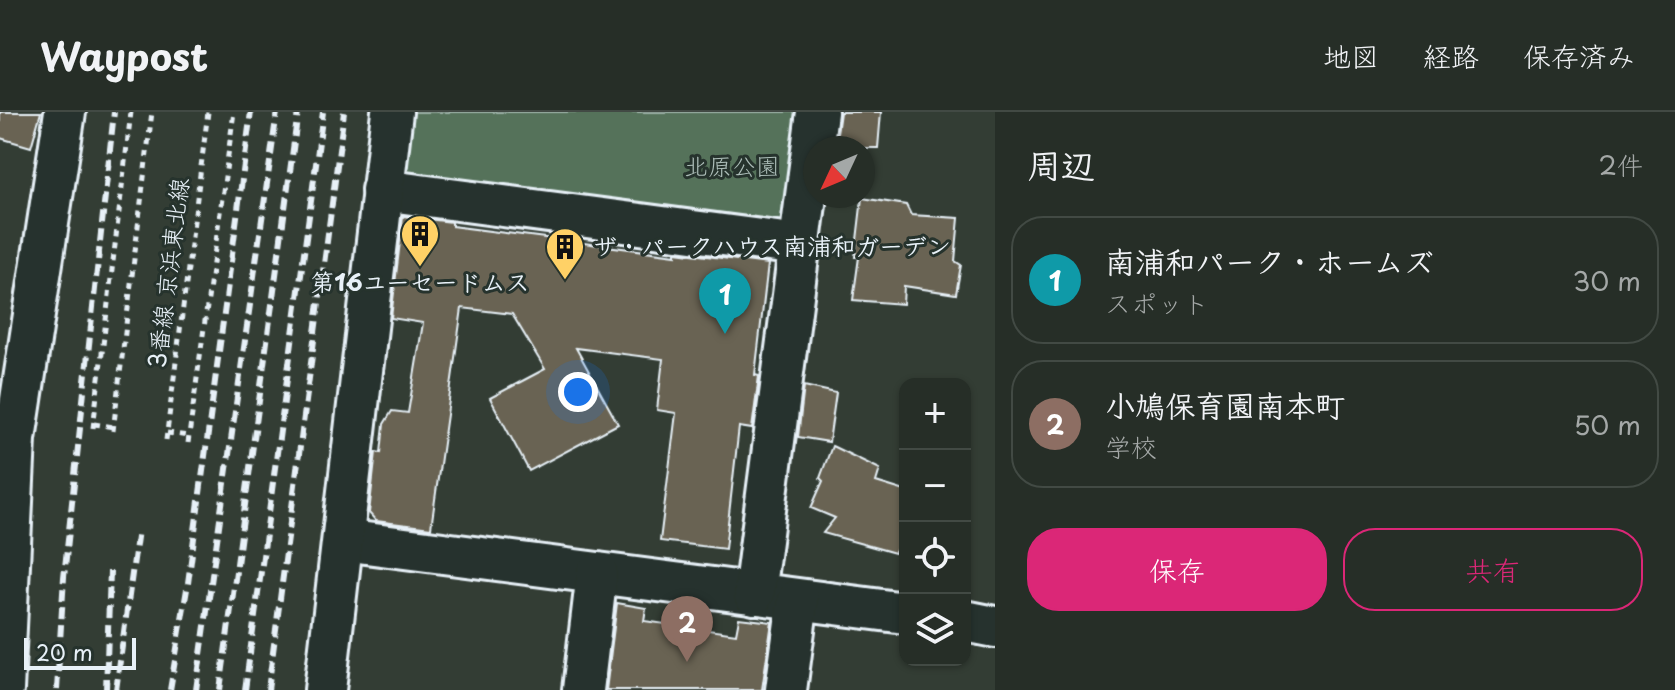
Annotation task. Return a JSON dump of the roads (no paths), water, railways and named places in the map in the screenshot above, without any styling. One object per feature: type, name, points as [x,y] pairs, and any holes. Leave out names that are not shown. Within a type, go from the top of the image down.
[{"type":"street","points":[[3,690],[7,437],[65,112]]},
{"type":"street","points":[[325,690],[392,112]]},
{"type":"street","points":[[754,594],[817,112]]},
{"type":"street","points":[[382,190],[799,245]]},
{"type":"street","points":[[343,540],[899,612]]},
{"type":"street","points":[[583,690],[597,573]]},
{"type":"street","points":[[786,690],[798,600]]},
{"type":"street","points":[[971,622],[995,627]]},
{"type":"railway","points":[[57,690],[64,577],[114,112]]},
{"type":"railway","points":[[170,690],[188,583],[251,112]]},
{"type":"railway","points":[[196,690],[277,112]]},
{"type":"railway","points":[[220,690],[298,112]]},
{"type":"railway","points":[[245,690],[323,112]]},
{"type":"railway","points":[[268,690],[344,112]]},
{"type":"railway","points":[[116,690],[138,530]]},
{"type":"railway","points":[[106,690],[110,571]]},
{"type":"place","name":"第16ユーセードムス","points":[[420,268]]},
{"type":"place","name":"ザ・パークハウス南浦和ガーデン","points":[[565,281]]},
{"type":"place","name":"南浦和パーク・ホームズ","points":[[725,334]]},
{"type":"place","name":"小鳩保育園南本町","points":[[687,662]]},
{"type":"park label","name":"北原公園","points":[[732,167]]}]
